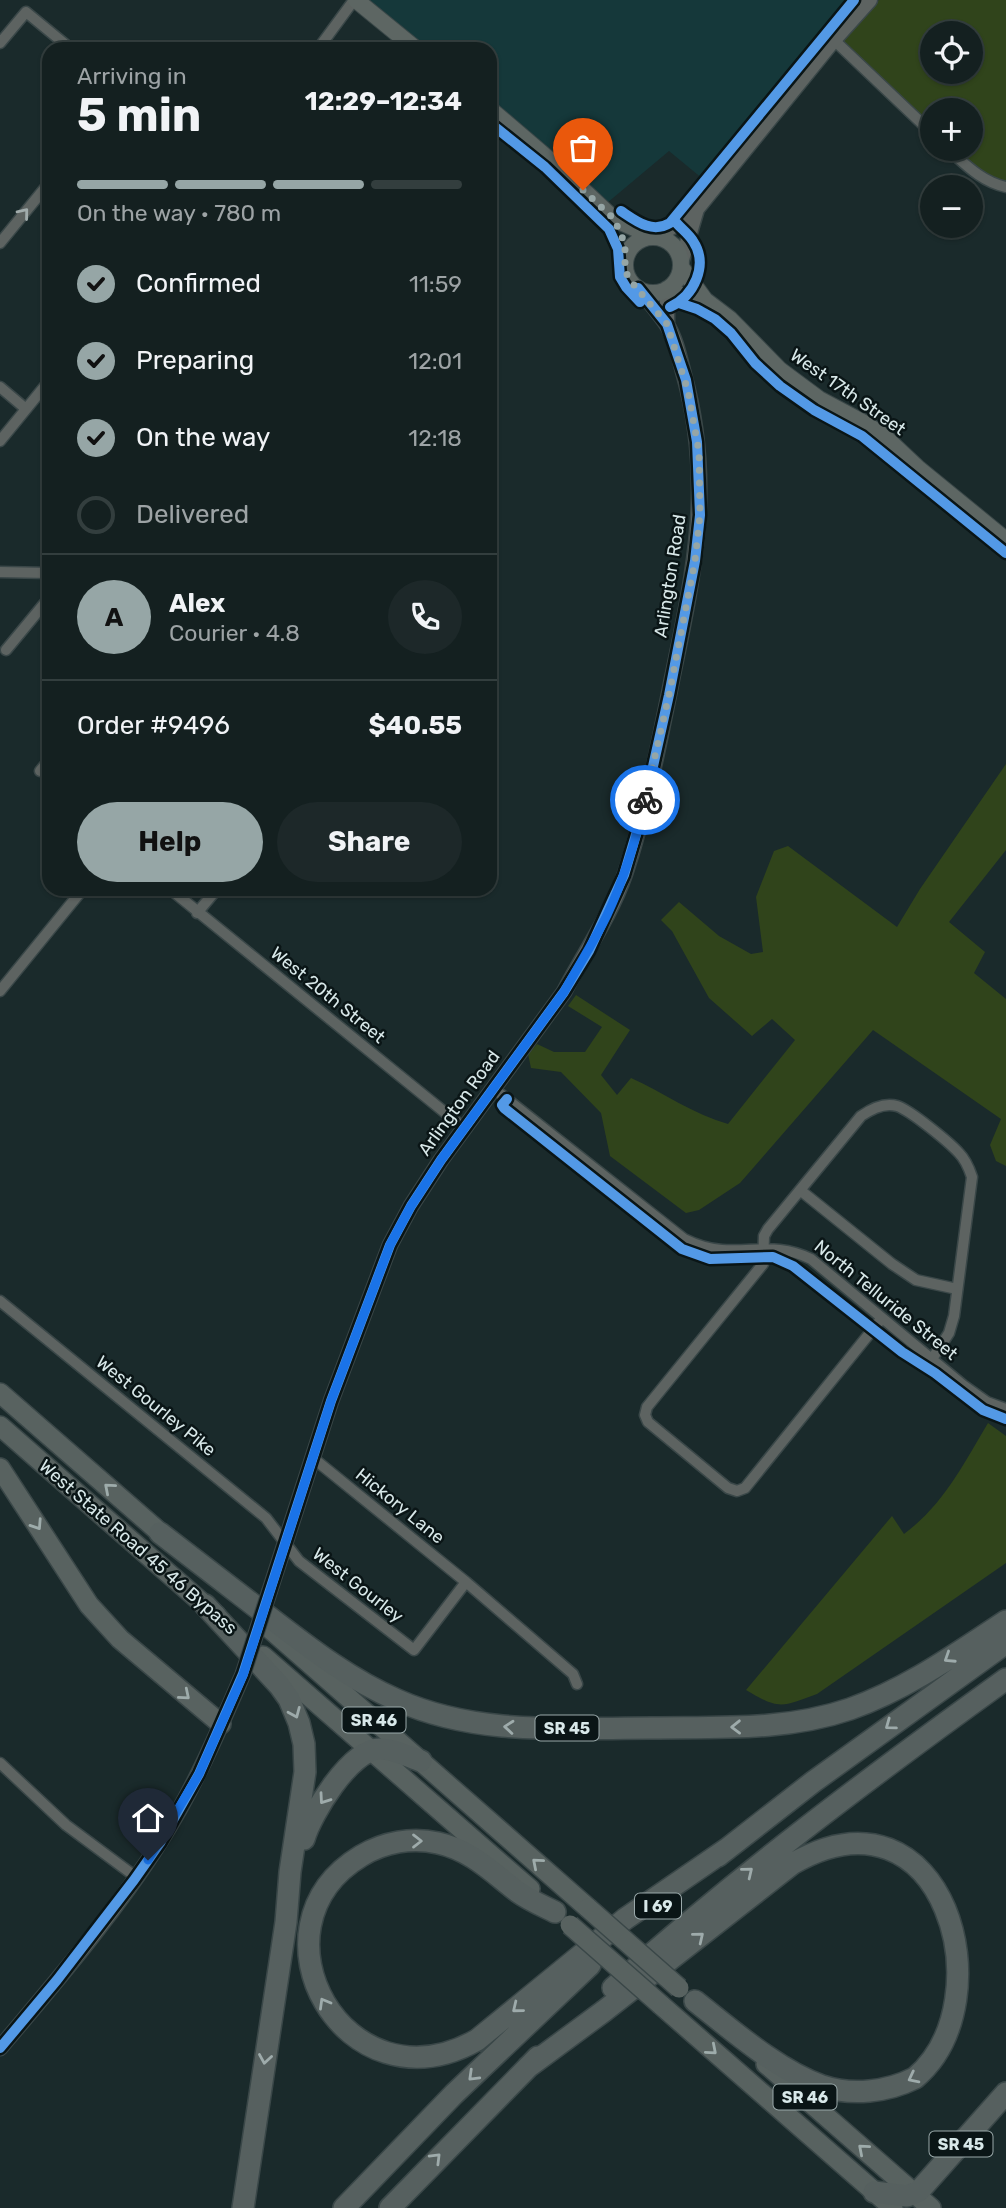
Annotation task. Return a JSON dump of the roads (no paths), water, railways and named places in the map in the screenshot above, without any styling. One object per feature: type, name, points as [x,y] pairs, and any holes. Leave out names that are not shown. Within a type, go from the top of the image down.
[{"type":"highway","name":"West State Road 45 46 Bypass","points":[[0,1393],[160,1533]]},
{"type":"highway","name":"West State Road 45 46 Bypass","points":[[0,1426],[893,2208]]},
{"type":"highway","points":[[0,1468],[97,1614],[120,1639],[221,1724]]},
{"type":"highway","name":"SR 45","points":[[160,1533],[315,1652],[356,1680],[398,1701],[445,1717],[512,1728],[735,1727],[797,1722],[847,1710],[912,1682],[1006,1621]]},
{"type":"highway","name":"SR 46","points":[[160,1533],[931,2208]]},
{"type":"highway","points":[[205,1605],[289,1699],[302,1733],[305,1772],[290,1872],[286,1922],[243,2208]]},
{"type":"highway","name":"I 69","points":[[344,2208],[428,2120],[597,1959],[727,1849],[824,1774],[1006,1643]]},
{"type":"highway","name":"I 69","points":[[390,2208],[528,2067],[662,1944],[847,1794],[1006,1679]]},
{"type":"highway","points":[[286,1922],[305,1837],[312,1818],[351,1766],[371,1751],[382,1748],[421,1761]]},
{"type":"highway","points":[[562,1919],[520,1893],[463,1850],[422,1841],[392,1843],[354,1860],[325,1891],[315,1910],[310,1933],[313,1977],[321,2000],[329,2011],[349,2034],[363,2043],[377,2050],[406,2057],[437,2056],[454,2051],[477,2040],[625,1919],[727,1849]]},
{"type":"highway","points":[[528,2067],[604,2011],[776,1875],[818,1851],[862,1844],[898,1849],[943,1875],[966,1907]]},
{"type":"highway","points":[[687,1995],[746,2041],[803,2078],[825,2087],[846,2091],[892,2087],[919,2076],[950,2052],[971,2021]]},
{"type":"highway","name":"SR 45","points":[[915,2194],[1006,2093]]},
{"type":"highway","points":[[874,2192],[907,2196],[915,2194]]},
{"type":"main road","points":[[355,0],[407,42]]},
{"type":"main road","points":[[497,115],[614,219],[674,246],[681,265],[677,280],[667,289],[652,293],[638,288],[626,274],[624,242],[614,219]]},
{"type":"main road","points":[[626,256],[637,242],[656,237]]},
{"type":"main road","name":"West 17th Street","points":[[681,265],[705,300],[730,319],[788,376],[819,399],[866,424],[885,438],[1006,540]]},
{"type":"main road","name":"West 17th Street","points":[[667,289],[692,300],[705,300]]},
{"type":"street","points":[[323,42],[355,0]]},
{"type":"street","points":[[656,237],[697,209],[834,40],[870,0]]},
{"type":"street","points":[[0,43],[26,12],[62,42]]},
{"type":"street","points":[[834,40],[920,122]]},
{"type":"street","points":[[961,161],[989,182],[1006,187]]},
{"type":"street","points":[[0,243],[42,192]]},
{"type":"street","points":[[681,265],[697,209]]},
{"type":"street","name":"Arlington Road","points":[[0,2048],[57,1980],[136,1877],[199,1774],[243,1675],[352,1340],[390,1245],[423,1187],[564,992],[608,914],[624,875],[638,829],[667,705],[696,553],[701,487],[698,442],[691,401],[667,324],[638,288]]},
{"type":"street","name":"Arlington Road","points":[[667,289],[667,324]]},
{"type":"street","points":[[0,387],[26,410]]},
{"type":"street","points":[[0,441],[42,390]]},
{"type":"street","points":[[0,572],[42,573]]},
{"type":"street","points":[[6,650],[42,606]]},
{"type":"street","points":[[0,991],[77,896]]},
{"type":"street","name":"West 20th Street","points":[[178,896],[464,1128]]},
{"type":"street","points":[[197,913],[211,896]]},
{"type":"street","name":"North Telluride Street","points":[[494,1089],[684,1239],[702,1247],[722,1250],[764,1248],[795,1251],[811,1259],[987,1402],[1006,1409]]},
{"type":"street","points":[[882,1318],[744,1488],[737,1491],[728,1488],[648,1422],[645,1415],[647,1407],[763,1264],[768,1229],[861,1116],[882,1106],[895,1105],[909,1112],[959,1153],[968,1164],[972,1177],[949,1333],[932,1359]]},
{"type":"street","points":[[800,1190],[916,1280],[957,1289]]},
{"type":"street","name":"West Gourley Pike","points":[[0,1301],[266,1518],[285,1543]]},
{"type":"street","name":"Hickory Lane","points":[[313,1458],[466,1582],[573,1674],[577,1684]]},
{"type":"street","name":"West Gourley","points":[[285,1543],[299,1561],[414,1650],[466,1582]]},
{"type":"street","points":[[0,1763],[66,1825],[136,1877]]}]
